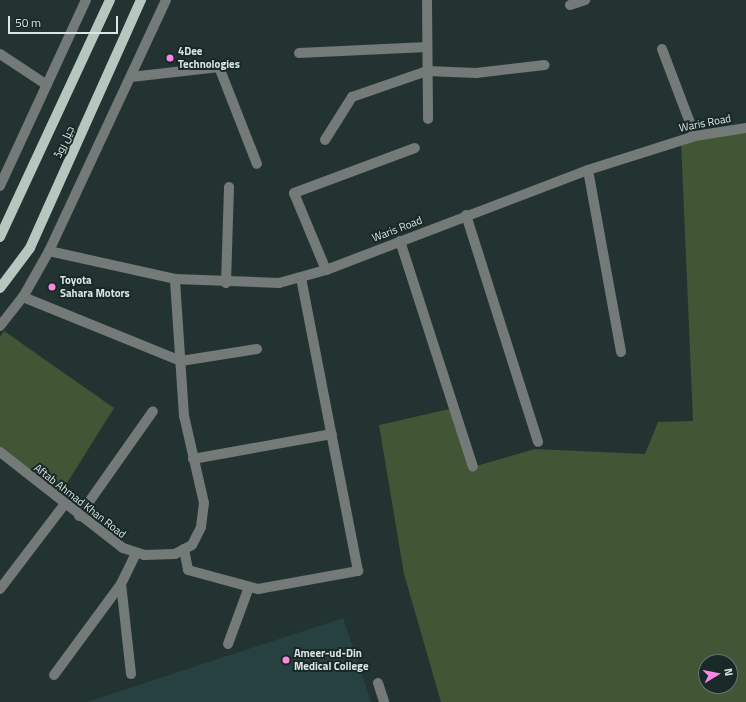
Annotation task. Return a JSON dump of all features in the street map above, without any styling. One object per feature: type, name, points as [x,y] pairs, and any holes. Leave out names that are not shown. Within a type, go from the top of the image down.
[{"type":"main road","name":"جیل روڈ","points":[[0,237],[110,0]]},
{"type":"main road","name":"جیل روڈ","points":[[0,288],[30,248],[141,0]]},
{"type":"street","points":[[0,186],[86,0]]},
{"type":"street","points":[[0,326],[23,297],[49,251],[166,0]]},
{"type":"street","points":[[427,0],[428,119]]},
{"type":"street","points":[[570,5],[585,0]]},
{"type":"street","points":[[299,53],[427,47]]},
{"type":"street","points":[[662,49],[695,136]]},
{"type":"street","points":[[0,54],[47,85]]},
{"type":"street","points":[[325,140],[352,97],[427,71],[476,73],[545,65]]},
{"type":"street","points":[[131,77],[219,67],[257,164]]},
{"type":"street","name":"Waris Road","points":[[49,251],[175,280],[226,283],[279,283],[326,270],[466,215],[588,170],[695,136],[746,128]]},
{"type":"street","points":[[326,270],[294,193],[415,148]]},
{"type":"street","points":[[588,170],[621,352]]},
{"type":"street","points":[[226,283],[228,187]]},
{"type":"street","points":[[466,215],[538,442]]},
{"type":"street","points":[[400,241],[473,467]]},
{"type":"street","points":[[175,280],[184,416],[204,503],[201,527],[192,545],[184,549],[188,570],[258,589],[358,571],[301,278]]},
{"type":"street","points":[[23,297],[181,361],[257,349]]},
{"type":"street","points":[[79,516],[153,411]]},
{"type":"street","points":[[193,458],[332,434]]},
{"type":"street","name":"Aftab Ahmad Khan Road","points":[[0,452],[64,505],[123,548],[136,552],[175,554],[184,549]]},
{"type":"street","points":[[0,590],[64,505]]},
{"type":"street","points":[[54,675],[121,584],[136,552]]},
{"type":"street","points":[[121,584],[131,674]]},
{"type":"street","points":[[228,644],[249,587]]},
{"type":"street","points":[[378,683],[384,702]]},
{"type":"shaded area","name":"Ameer-ud-Din Medical College","points":[[343,618],[371,702],[87,702]]},
{"type":"green space","points":[[746,126],[746,702],[441,702],[404,574],[379,425],[454,408],[473,467],[535,449],[645,454],[658,422],[693,421],[681,141]]},
{"type":"green space","points":[[4,331],[114,408],[57,499],[0,451],[0,337]]},
{"type":"place","name":"4Dee Technologies","points":[[170,58]]},
{"type":"place","name":"Toyota Sahara Motors","points":[[52,287]]},
{"type":"place","name":"Ameer-ud-Din Medical College","points":[[286,660]]}]
